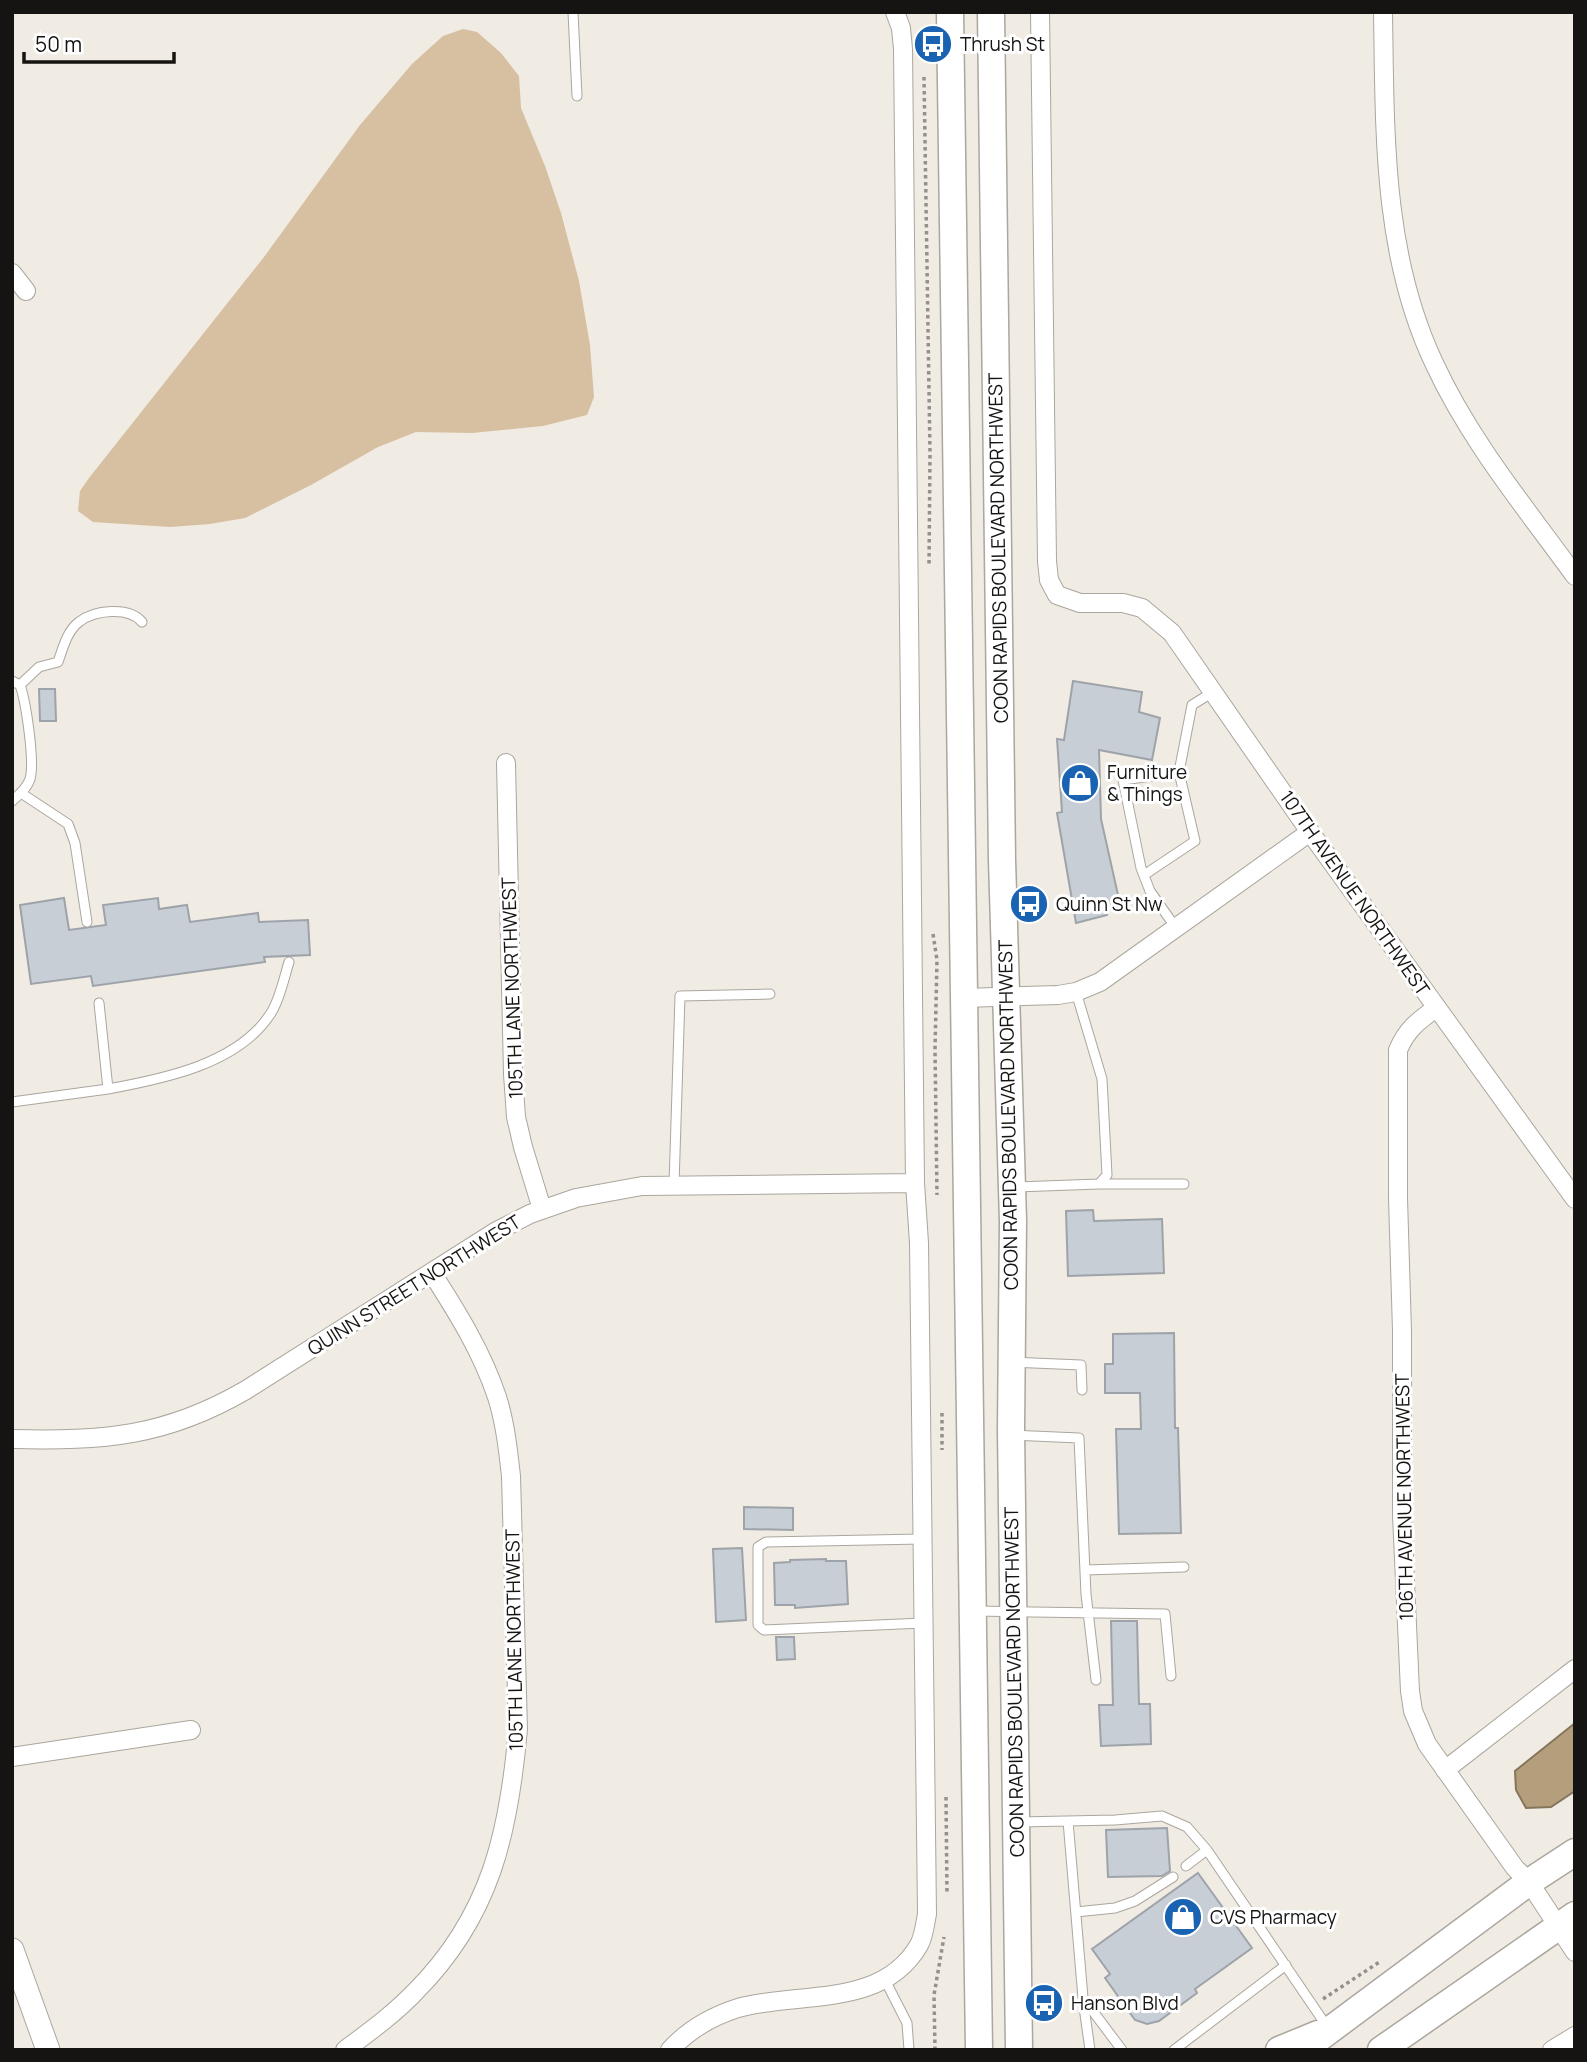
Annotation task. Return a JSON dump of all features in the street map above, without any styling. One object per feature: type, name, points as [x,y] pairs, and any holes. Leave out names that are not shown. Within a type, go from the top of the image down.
[{"type":"main road","name":"COON RAPIDS BOULEVARD NORTHWEST","points":[[950,12],[979,2050]]},
{"type":"main road","name":"COON RAPIDS BOULEVARD NORTHWEST","points":[[991,12],[1002,860],[1012,1187],[1011,1435],[1019,2050]]},
{"type":"main road","points":[[1303,2050],[1529,1882],[1575,1852]]},
{"type":"main road","points":[[1381,2050],[1567,1921]]},
{"type":"main road","points":[[1279,2050],[1329,2030]]},
{"type":"street","points":[[670,2050],[699,2025],[740,2008],[862,1990],[885,1980],[905,1964],[920,1943],[927,1914],[919,1243],[915,1183],[903,49],[901,28],[895,12]]},
{"type":"street","name":"107TH AVENUE NORTHWEST","points":[[1040,12],[1049,580],[1056,595],[1080,603],[1123,603],[1142,608],[1172,633],[1310,832],[1575,1199]]},
{"type":"street","points":[[1383,12],[1387,177],[1400,261],[1416,321],[1433,363],[1477,442],[1575,576]]},
{"type":"street","points":[[12,273],[26,291]]},
{"type":"street","name":"105TH LANE NORTHWEST","points":[[506,763],[510,1020],[514,1096],[523,1147],[542,1209]]},
{"type":"street","points":[[964,998],[1041,996],[1076,992],[1100,982],[1310,832]]},
{"type":"street","name":"106TH AVENUE NORTHWEST","points":[[1436,1008],[1413,1025],[1398,1050],[1402,1515],[1410,1691],[1420,1729],[1445,1770],[1515,1868],[1567,1921],[1575,1952]]},
{"type":"street","name":"QUINN STREET NORTHWEST","points":[[12,1439],[114,1437],[181,1422],[228,1401],[495,1232],[542,1209],[576,1198],[642,1186],[915,1183]]},
{"type":"street","name":"105TH LANE NORTHWEST","points":[[345,2050],[414,1993],[436,1969],[471,1916],[490,1878],[500,1847],[515,1765],[518,1718],[511,1476],[506,1437],[496,1396],[483,1361],[467,1329],[432,1273]]},
{"type":"street","points":[[1445,1770],[1575,1669]]},
{"type":"street","points":[[12,1756],[191,1730]]},
{"type":"street","points":[[12,1950],[48,2050]]},
{"type":"street","points":[[1552,2050],[1575,2036]]},
{"type":"lane","points":[[573,12],[577,96]]},
{"type":"lane","points":[[12,801],[30,780],[24,696],[16,683],[39,667],[58,662],[68,635],[79,622],[98,614],[124,612],[142,622]]},
{"type":"lane","points":[[1144,875],[1195,841],[1179,772],[1192,705],[1213,692]]},
{"type":"lane","points":[[1176,928],[1150,891],[1144,875],[1123,780],[1179,772]]},
{"type":"lane","points":[[21,793],[68,824],[75,844],[87,922]]},
{"type":"lane","points":[[12,1102],[161,1079],[209,1062],[250,1038],[272,1012],[289,962]]},
{"type":"lane","points":[[1076,992],[1102,1079],[1107,1175],[1098,1184]]},
{"type":"lane","points":[[674,1185],[680,996],[770,994]]},
{"type":"lane","points":[[99,1003],[108,1089]]},
{"type":"lane","points":[[1012,1187],[1184,1184]]},
{"type":"lane","points":[[1012,1362],[1081,1365],[1082,1390]]},
{"type":"lane","points":[[1011,1435],[1079,1438],[1088,1613],[1096,1680]]},
{"type":"lane","points":[[922,1539],[765,1542],[758,1547],[758,1625],[764,1630],[923,1623]]},
{"type":"lane","points":[[1085,1570],[1184,1567]]},
{"type":"lane","points":[[974,1611],[1165,1614],[1171,1676]]},
{"type":"lane","points":[[1016,1823],[1162,1816],[1187,1827],[1207,1850],[1329,2030]]},
{"type":"lane","points":[[1068,1821],[1090,2050]]},
{"type":"lane","points":[[1186,1866],[1207,1850]]},
{"type":"lane","points":[[1076,1912],[1115,1908],[1135,1901],[1173,1877]]},
{"type":"lane","points":[[1174,2050],[1286,1965]]},
{"type":"lane","points":[[885,1980],[907,2023],[909,2050]]},
{"type":"lane","points":[[1083,1998],[1122,2050]]},
{"type":"path","points":[[923,67],[930,453],[928,573]]},
{"type":"path","points":[[932,924],[937,960],[937,1205]]},
{"type":"path","points":[[942,1408],[942,1449]]},
{"type":"path","points":[[946,1792],[947,1895]]},
{"type":"path","points":[[935,2050],[934,1995],[945,1932]]},
{"type":"shaded area","points":[[463,29],[477,32],[501,53],[519,76],[521,108],[561,213],[579,281],[590,345],[594,397],[587,415],[543,426],[472,433],[416,432],[378,447],[245,518],[170,527],[93,522],[78,511],[80,491],[89,478],[264,257],[360,125],[412,64],[443,36]]},
{"type":"shaded area","points":[[1575,1723],[1575,1791],[1551,1807],[1526,1808],[1516,1790],[1515,1771]]},
{"type":"building","name":"Furniture & Things","points":[[1073,681],[1142,692],[1139,712],[1160,718],[1152,760],[1099,750],[1101,819],[1120,904],[1106,908],[1107,915],[1076,923],[1057,813],[1062,812],[1057,739],[1064,740]]},
{"type":"building","points":[[39,689],[55,689],[56,721],[40,721]]},
{"type":"building","points":[[64,898],[69,930],[106,925],[103,905],[158,898],[159,909],[187,905],[190,922],[258,913],[259,922],[308,920],[310,955],[264,957],[265,962],[93,986],[91,976],[31,984],[20,905]]},
{"type":"building","points":[[1093,1210],[1094,1221],[1162,1219],[1164,1273],[1068,1276],[1066,1211]]},
{"type":"building","points":[[1174,1333],[1175,1428],[1178,1428],[1181,1533],[1119,1534],[1116,1429],[1141,1429],[1140,1393],[1105,1393],[1105,1364],[1113,1364],[1113,1334]]},
{"type":"building","points":[[744,1507],[793,1508],[793,1530],[744,1529]]},
{"type":"building","points":[[742,1548],[746,1620],[716,1622],[713,1549]]},
{"type":"building","points":[[826,1559],[846,1561],[848,1604],[795,1608],[795,1605],[775,1605],[774,1563]]},
{"type":"building","points":[[1111,1621],[1137,1621],[1139,1704],[1150,1704],[1151,1744],[1101,1746],[1099,1705],[1113,1705]]},
{"type":"building","points":[[776,1637],[794,1637],[795,1659],[777,1660]]},
{"type":"building","points":[[1167,1828],[1170,1871],[1162,1876],[1108,1877],[1106,1830]]},
{"type":"building","name":"CVS Pharmacy","points":[[1198,1873],[1252,1948],[1195,1989],[1197,1993],[1159,2021],[1147,2024],[1135,2020],[1105,1978],[1110,1974],[1092,1949]]},
{"type":"place","name":"Thrush St","points":[[933,44]]},
{"type":"place","name":"Furniture & Things","points":[[1080,783]]},
{"type":"place","name":"Quinn St Nw","points":[[1029,904]]},
{"type":"place","name":"CVS Pharmacy","points":[[1183,1917]]},
{"type":"place","name":"Hanson Blvd","points":[[1044,2003]]}]
